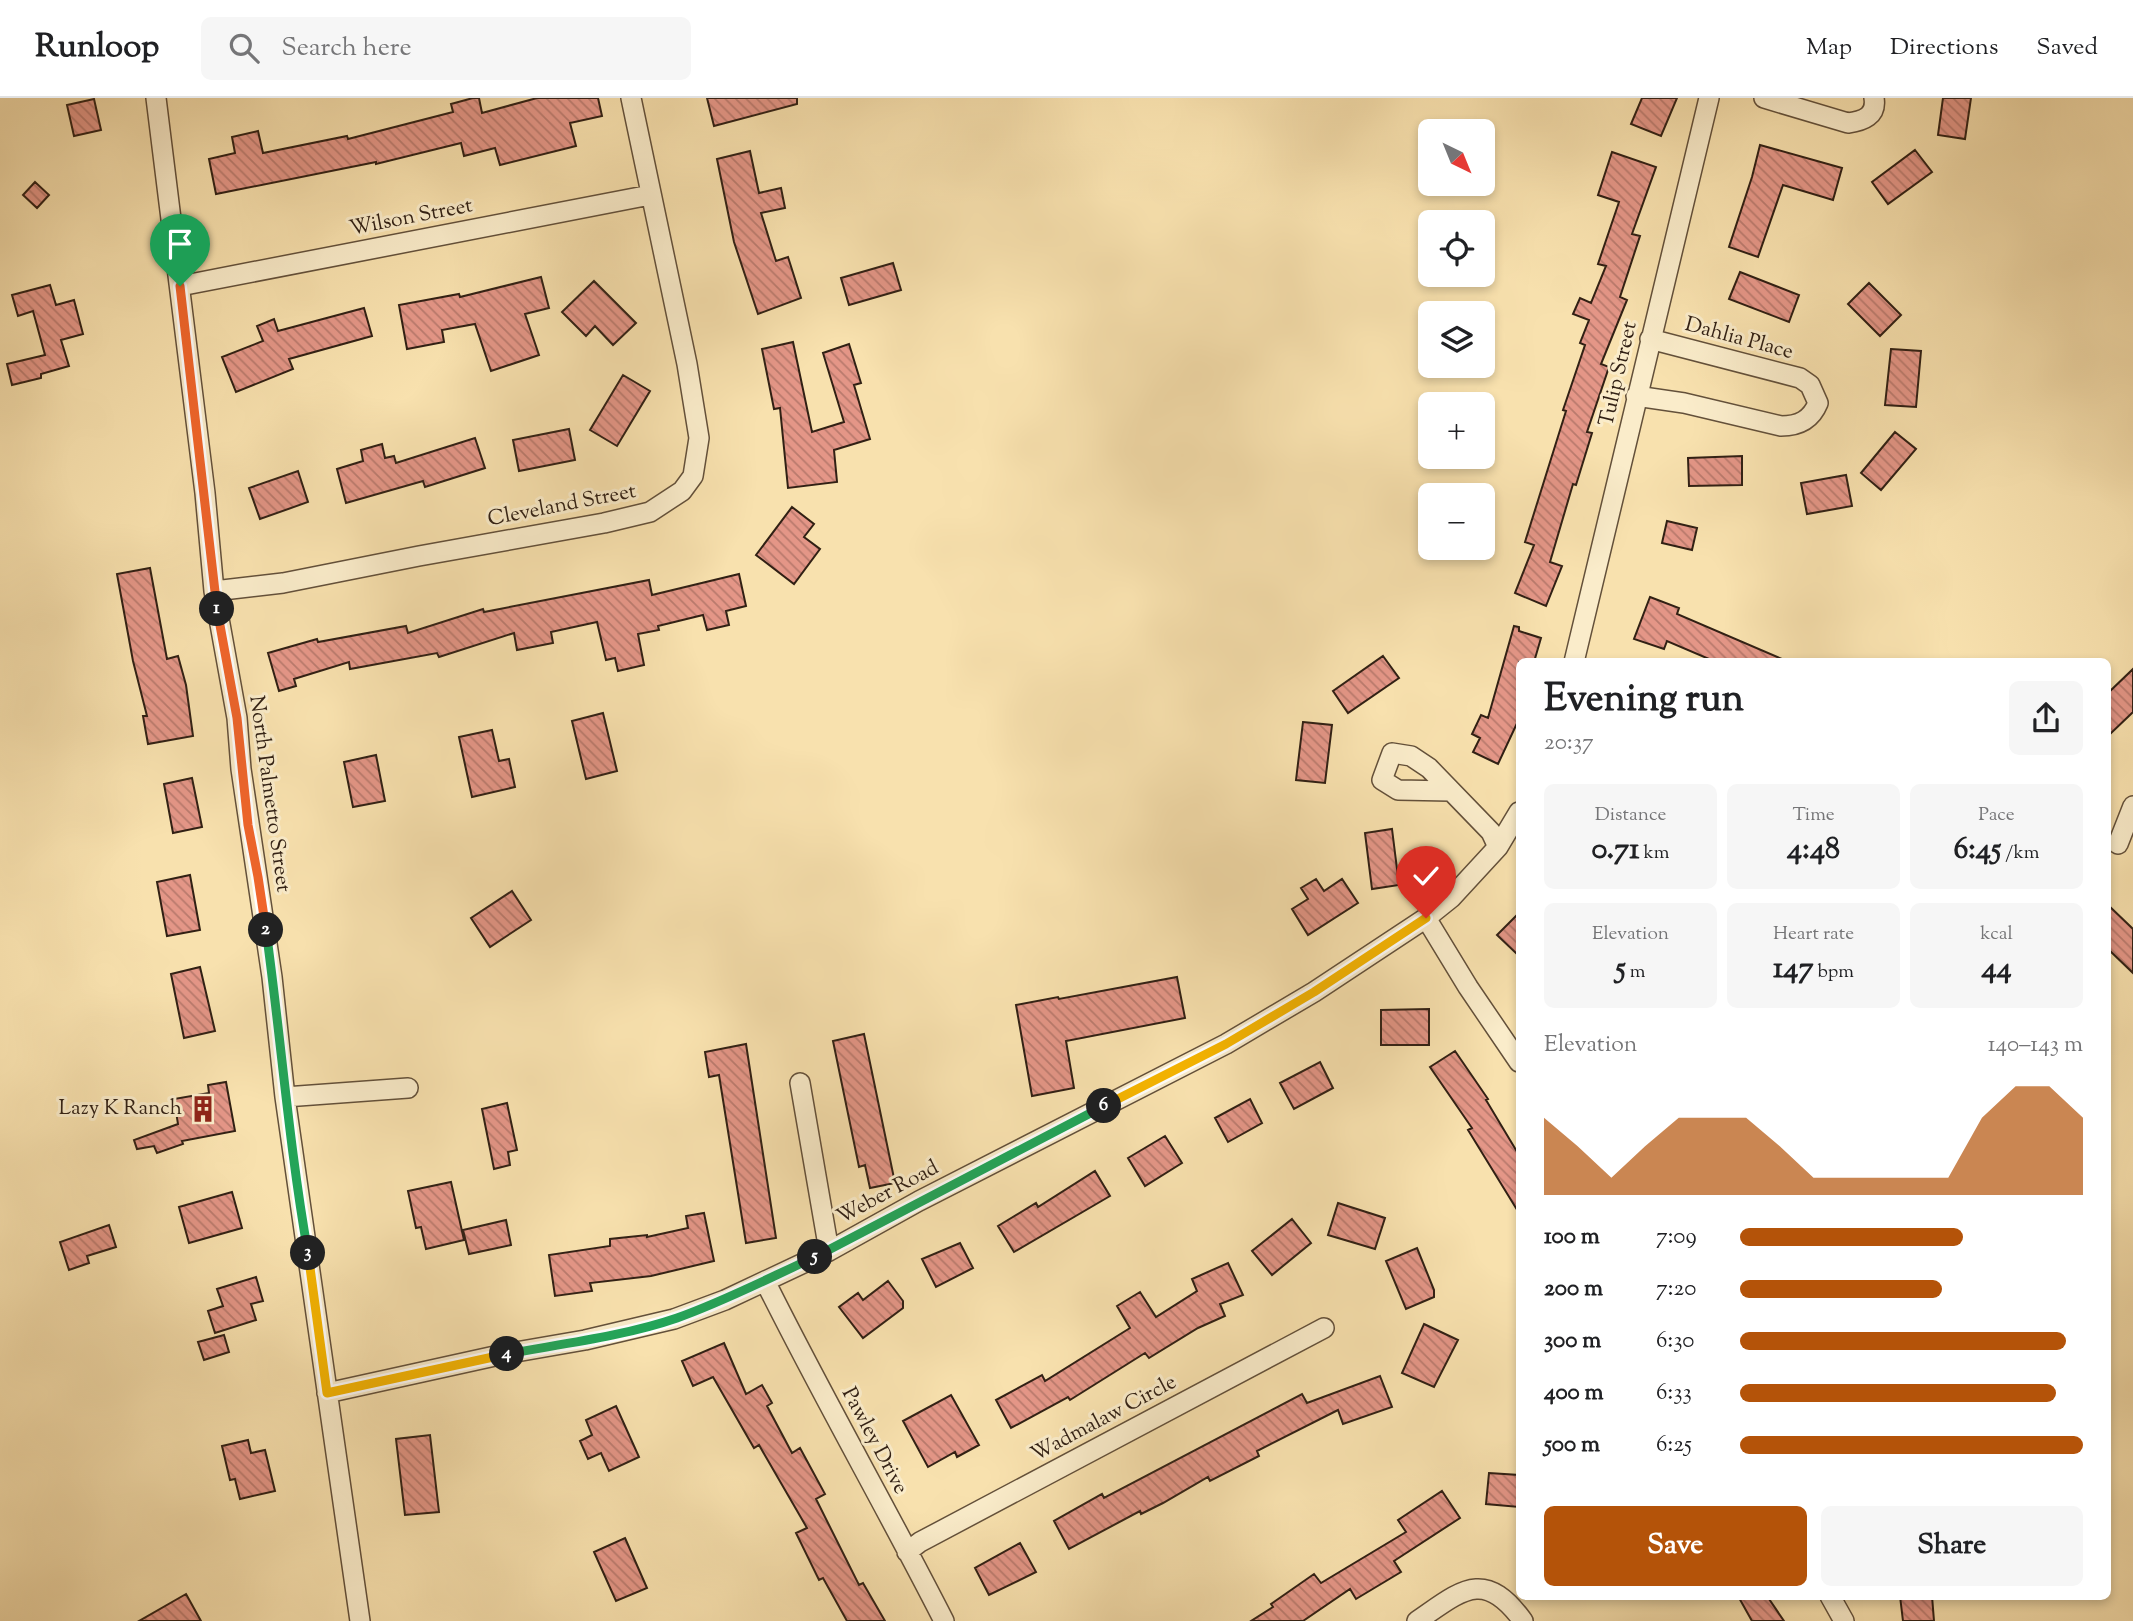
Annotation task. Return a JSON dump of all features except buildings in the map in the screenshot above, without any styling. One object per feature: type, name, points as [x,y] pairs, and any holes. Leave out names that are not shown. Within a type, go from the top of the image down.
[{"type":"street","name":"North Palmetto Street","points":[[156,98],[214,591],[237,718],[240,769],[274,990],[285,1097],[360,1621]]},
{"type":"street","name":"Cleveland Street","points":[[214,591],[283,583],[604,523],[650,512],[682,491],[693,476],[699,438],[687,364],[631,98]]},
{"type":"street","name":"Tulip Street","points":[[1575,658],[1709,98]]},
{"type":"street","points":[[1764,98],[1848,123],[1859,122],[1870,116],[1875,105],[1874,98]]},
{"type":"street","name":"Wilson Street","points":[[180,286],[650,195]]},
{"type":"street","name":"Dahlia Place","points":[[1636,396],[1684,403],[1781,426],[1794,426],[1805,421],[1814,413],[1818,404],[1810,385],[1800,378],[1650,339]]},
{"type":"street","points":[[1450,791],[1459,797],[1491,832],[1498,846]]},
{"type":"street","points":[[2119,847],[2133,806]]},
{"type":"street","points":[[1516,817],[1498,846],[1451,898],[1426,918],[1516,1058]]},
{"type":"street","name":"Weber Road","points":[[327,1393],[503,1354],[585,1340],[674,1319],[725,1300],[829,1251],[938,1191],[1226,1044],[1314,992],[1426,918]]},
{"type":"street","points":[[800,1083],[829,1251]]},
{"type":"street","points":[[285,1097],[408,1088]]},
{"type":"street","name":"Pawley Drive","points":[[765,1281],[944,1621]]},
{"type":"street","name":"Wadmalaw Circle","points":[[907,1552],[920,1542],[1324,1328]]},
{"type":"street","points":[[1417,1621],[1461,1592],[1479,1587],[1496,1592],[1523,1621]]},
{"type":"street","points":[[1832,1600],[1844,1621]]},
{"type":"place","name":"Lazy K Ranch","points":[[203,1109]]},
{"type":"route","points":[[180,286],[214,591],[237,718],[240,769],[258,877],[279,1029],[285,1097],[327,1393],[503,1354],[585,1340],[674,1319],[725,1300],[829,1251],[938,1191],[1226,1044],[1314,992],[1426,918]]}]
